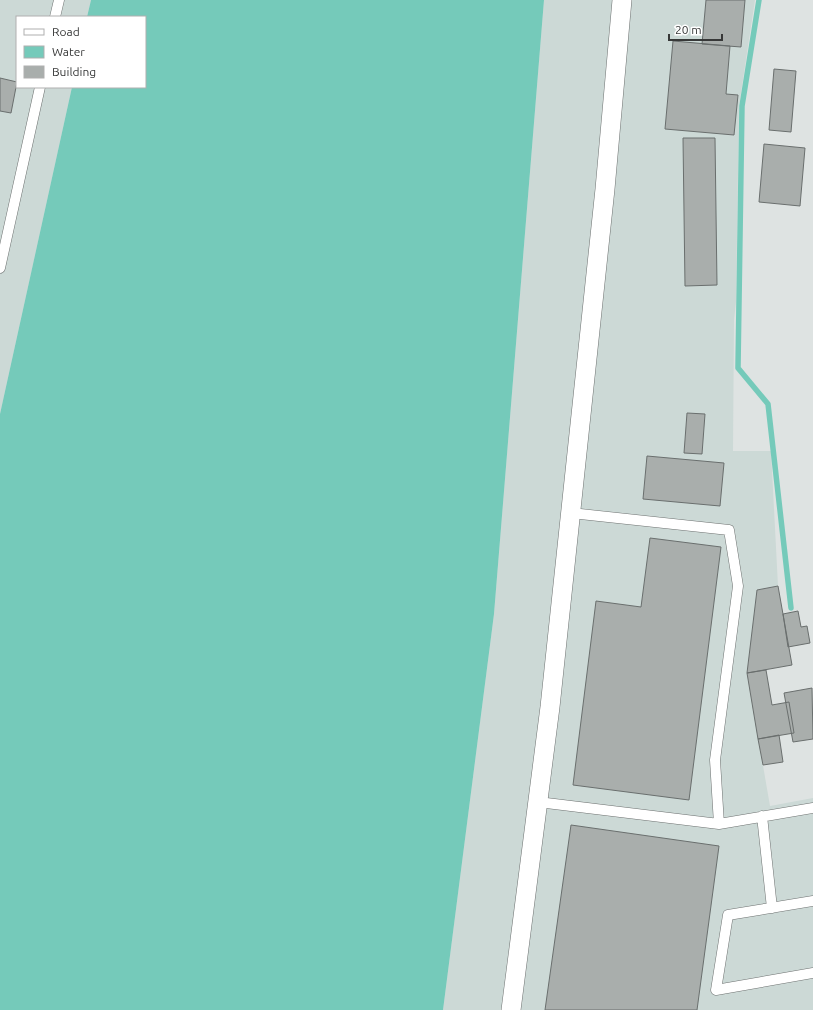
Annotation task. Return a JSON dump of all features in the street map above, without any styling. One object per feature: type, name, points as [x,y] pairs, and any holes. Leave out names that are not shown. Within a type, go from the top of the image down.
[{"type":"street","points":[[511,1010],[551,700],[605,189],[622,0]]},
{"type":"lane","points":[[55,16],[59,0]]},
{"type":"lane","points":[[0,268],[40,88]]},
{"type":"lane","points":[[571,513],[729,530],[738,586],[715,760],[719,824]]},
{"type":"lane","points":[[538,802],[719,824],[813,808]]},
{"type":"lane","points":[[762,816],[772,908]]},
{"type":"lane","points":[[813,901],[728,915],[716,990],[813,973]]},
{"type":"shaded area","points":[[0,0],[91,0],[87,16],[16,16],[16,88],[72,88],[0,414]]},
{"type":"shaded area","points":[[544,0],[755,0],[739,106],[736,302],[734,320],[733,451],[771,451],[778,586],[757,590],[747,673],[770,806],[813,798],[813,1010],[443,1010],[494,614]]},
{"type":"water","points":[[91,0],[544,0],[494,614],[443,1010],[0,1010],[0,414],[72,88],[146,88],[146,16],[87,16]]},
{"type":"building","points":[[706,0],[745,0],[741,47],[702,44]]},
{"type":"building","points":[[673,41],[730,46],[726,94],[738,95],[734,135],[665,129]]},
{"type":"building","points":[[774,69],[796,71],[791,132],[769,130]]},
{"type":"building","points":[[0,78],[16,82],[11,113],[0,111]]},
{"type":"building","points":[[683,138],[715,138],[717,285],[685,286]]},
{"type":"building","points":[[764,144],[805,148],[800,206],[759,202]]},
{"type":"building","points":[[687,413],[705,414],[702,454],[684,453]]},
{"type":"building","points":[[647,456],[724,463],[720,506],[643,499]]},
{"type":"building","points":[[650,538],[721,547],[689,800],[573,785],[596,601],[641,607]]},
{"type":"building","points":[[778,586],[792,665],[747,673],[757,590]]},
{"type":"building","points":[[798,611],[801,627],[807,626],[810,643],[788,647],[783,614]]},
{"type":"building","points":[[766,670],[772,705],[789,702],[794,733],[758,739],[747,673]]},
{"type":"building","points":[[812,688],[813,739],[793,742],[784,693]]},
{"type":"building","points":[[779,735],[783,762],[763,765],[758,739]]},
{"type":"building","points":[[571,825],[719,846],[697,1010],[545,1010]]},
{"type":"waterway","points":[[759,0],[742,106],[738,368],[768,404],[791,608]]}]
